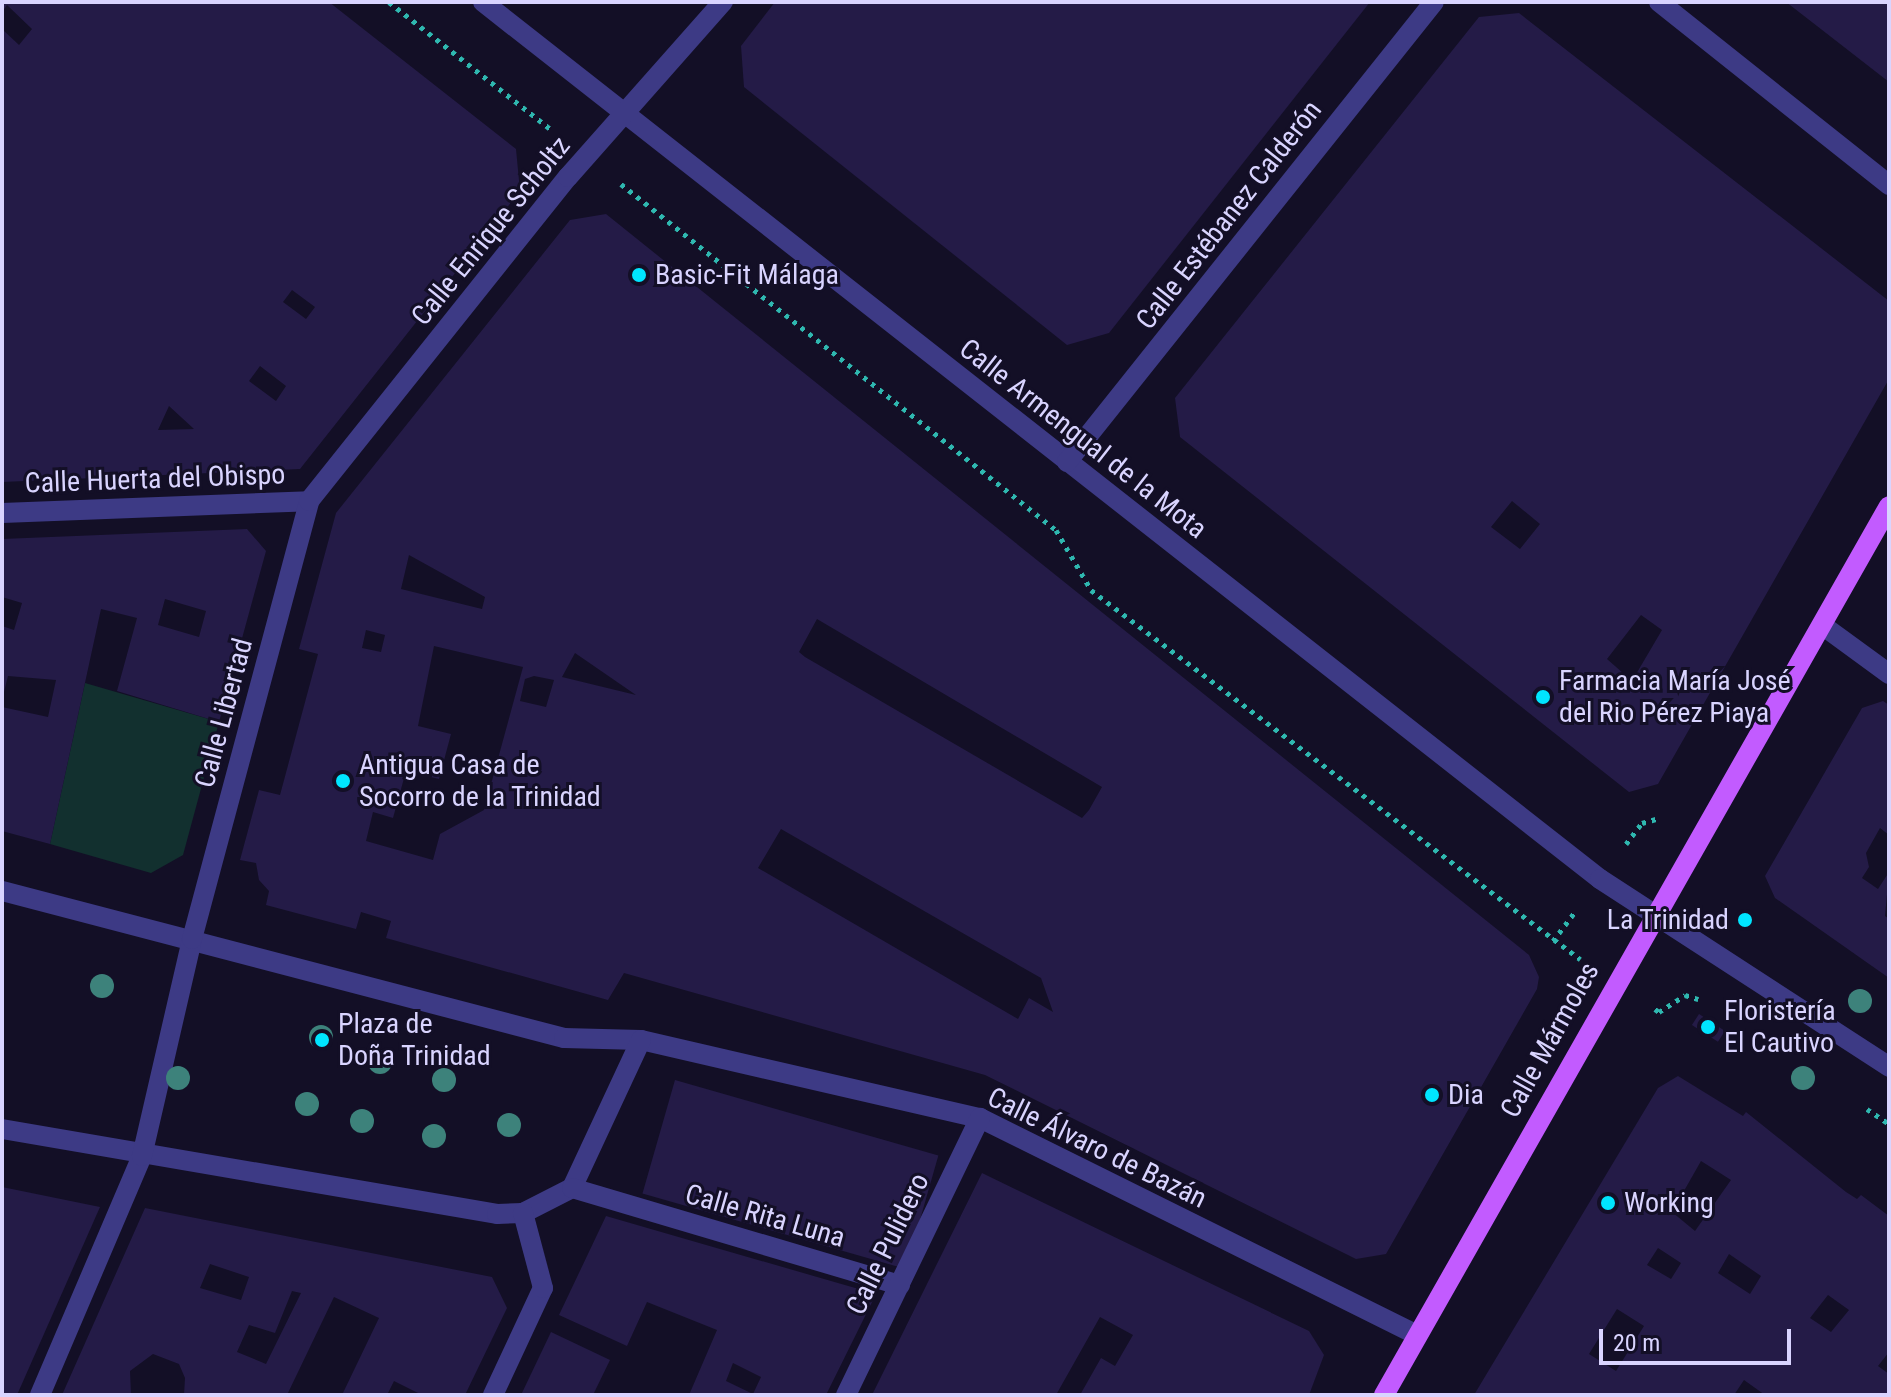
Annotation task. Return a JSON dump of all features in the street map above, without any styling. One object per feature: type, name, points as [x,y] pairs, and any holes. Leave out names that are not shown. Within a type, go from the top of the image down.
[{"type":"main road","name":"Calle Mármoles","points":[[1384,1395],[1614,983],[1889,506]]},
{"type":"street","name":"Calle Armengual de la Mota","points":[[483,2],[1600,879],[1889,1067]]},
{"type":"street","name":"Calle Enrique Scholtz","points":[[309,501],[586,157],[723,2]]},
{"type":"street","name":"Calle Estébanez Calderón","points":[[1067,462],[1434,2]]},
{"type":"street","points":[[1659,2],[1889,185]]},
{"type":"street","name":"Calle Huerta del Obispo","points":[[2,513],[309,501]]},
{"type":"street","name":"Calle Libertad","points":[[40,1395],[142,1156],[192,939],[309,501]]},
{"type":"street","points":[[1822,625],[1889,674]]},
{"type":"street","points":[[2,891],[564,1038],[641,1040],[572,1188],[523,1213],[497,1214],[142,1156],[2,1129]]},
{"type":"street","name":"Calle Álvaro de Bazán","points":[[641,1040],[980,1118],[1417,1335]]},
{"type":"street","name":"Calle Pulidero","points":[[846,1395],[980,1118]]},
{"type":"street","name":"Calle Rita Luna","points":[[572,1188],[900,1285]]},
{"type":"street","points":[[493,1395],[543,1288],[523,1213]]},
{"type":"path","points":[[389,2],[1056,530],[1091,590],[1614,983],[1659,1012],[1685,995],[1712,1002]]},
{"type":"path","points":[[1864,1107],[1889,1124]]},
{"type":"green space","points":[[85,683],[219,722],[183,855],[151,873],[50,844]]},
{"type":"building","points":[[2,2],[329,2],[516,149],[520,191],[300,469],[2,482],[2,29],[19,45],[32,29],[7,5],[2,12]],"holes":[[[292,290],[315,307],[306,319],[283,302]],[[260,366],[286,386],[276,401],[249,381]],[[169,406],[194,429],[158,430]]]},
{"type":"building","points":[[775,2],[1370,2],[1109,333],[1067,345],[744,87],[741,46]]},
{"type":"building","points":[[1786,2],[1889,2],[1889,82],[1817,26]]},
{"type":"building","points":[[1519,13],[1889,301],[1889,379],[1658,784],[1629,792],[1180,437],[1175,398],[1479,17]],"holes":[[[1512,501],[1540,524],[1520,549],[1491,527]],[[1641,615],[1662,630],[1632,681],[1607,659]]]},
{"type":"building","points":[[606,214],[1529,955],[1539,977],[1537,989],[1386,1254],[1356,1259],[985,1075],[624,973],[608,1000],[386,938],[391,921],[361,912],[356,929],[266,905],[269,891],[259,880],[256,863],[240,860],[259,790],[280,795],[318,654],[299,649],[336,513],[570,220]],"holes":[[[409,555],[485,597],[482,609],[401,589]],[[817,619],[1102,787],[1082,818],[799,652]],[[366,630],[385,635],[381,652],[362,648]],[[434,646],[523,667],[484,810],[440,834],[433,860],[366,841],[373,812],[393,818],[406,771],[439,779],[451,734],[418,726]],[[575,653],[636,695],[562,677]],[[534,676],[554,680],[546,707],[520,701],[525,679]],[[781,829],[1041,978],[1053,1012],[1029,998],[1018,1019],[758,868]]]},
{"type":"building","points":[[247,529],[266,551],[219,722],[117,691],[137,618],[101,609],[50,844],[2,831],[2,707],[48,717],[56,680],[8,676],[2,700],[2,626],[14,630],[22,603],[2,597],[2,539]],"holes":[[[165,599],[206,611],[199,637],[158,625]]]},
{"type":"building","points":[[1883,701],[1889,705],[1889,835],[1880,828],[1866,853],[1869,867],[1862,878],[1878,889],[1889,872],[1885,916],[1889,919],[1889,978],[1775,898],[1765,876],[1862,708]]},
{"type":"building","name":"Floristería El Cautivo","points":[[1699,1014],[1725,1031],[1718,1042],[1692,1025]]},
{"type":"building","points":[[1678,1076],[1743,1116],[1746,1112],[1846,1192],[1857,1199],[1861,1195],[1889,1216],[1889,1352],[1878,1366],[1889,1374],[1889,1395],[1765,1395],[1744,1380],[1734,1395],[1474,1395],[1658,1088]],"holes":[[[1701,1161],[1731,1180],[1695,1231],[1672,1212]],[[1658,1248],[1681,1263],[1671,1279],[1647,1265]],[[1729,1254],[1761,1276],[1750,1294],[1718,1273]],[[1828,1295],[1849,1310],[1831,1332],[1810,1318]],[[1617,1309],[1644,1326],[1616,1371],[1589,1354]]]},
{"type":"building","points":[[675,1080],[938,1156],[906,1269],[642,1193]]},
{"type":"building","points":[[982,1173],[1309,1331],[1324,1355],[1309,1395],[1080,1395],[1101,1358],[1115,1366],[1133,1335],[1100,1317],[1056,1395],[872,1395]]},
{"type":"building","points":[[2,1187],[100,1207],[17,1395],[2,1395]]},
{"type":"building","points":[[145,1208],[492,1277],[507,1308],[465,1395],[422,1395],[394,1381],[387,1395],[342,1395],[379,1318],[334,1297],[287,1395],[184,1395],[185,1378],[179,1364],[153,1354],[130,1371],[131,1395],[62,1395]],"holes":[[[210,1264],[249,1277],[241,1300],[200,1288]],[[292,1291],[301,1293],[266,1364],[237,1352],[249,1325],[275,1333]]]},
{"type":"building","points":[[606,1216],[876,1294],[826,1395],[689,1395],[717,1330],[647,1302],[627,1346],[559,1315]],"holes":[[[733,1363],[761,1377],[753,1394],[726,1381]]]},
{"type":"building","points":[[551,1332],[610,1360],[593,1395],[521,1395]]},
{"type":"place","name":"Basic-Fit Málaga","points":[[639,275]]},
{"type":"place","name":"Farmacia María José del Rio Pérez Piaya","points":[[1543,697]]},
{"type":"place","name":"Antigua Casa de Socorro de la Trinidad","points":[[343,781]]},
{"type":"place","name":"La Trinidad","points":[[1745,920]]},
{"type":"place","name":"Floristería El Cautivo","points":[[1708,1027]]},
{"type":"place","name":"Plaza de Doña Trinidad","points":[[322,1040]]},
{"type":"place","name":"Dia","points":[[1432,1095]]},
{"type":"place","name":"Working","points":[[1608,1203]]}]
